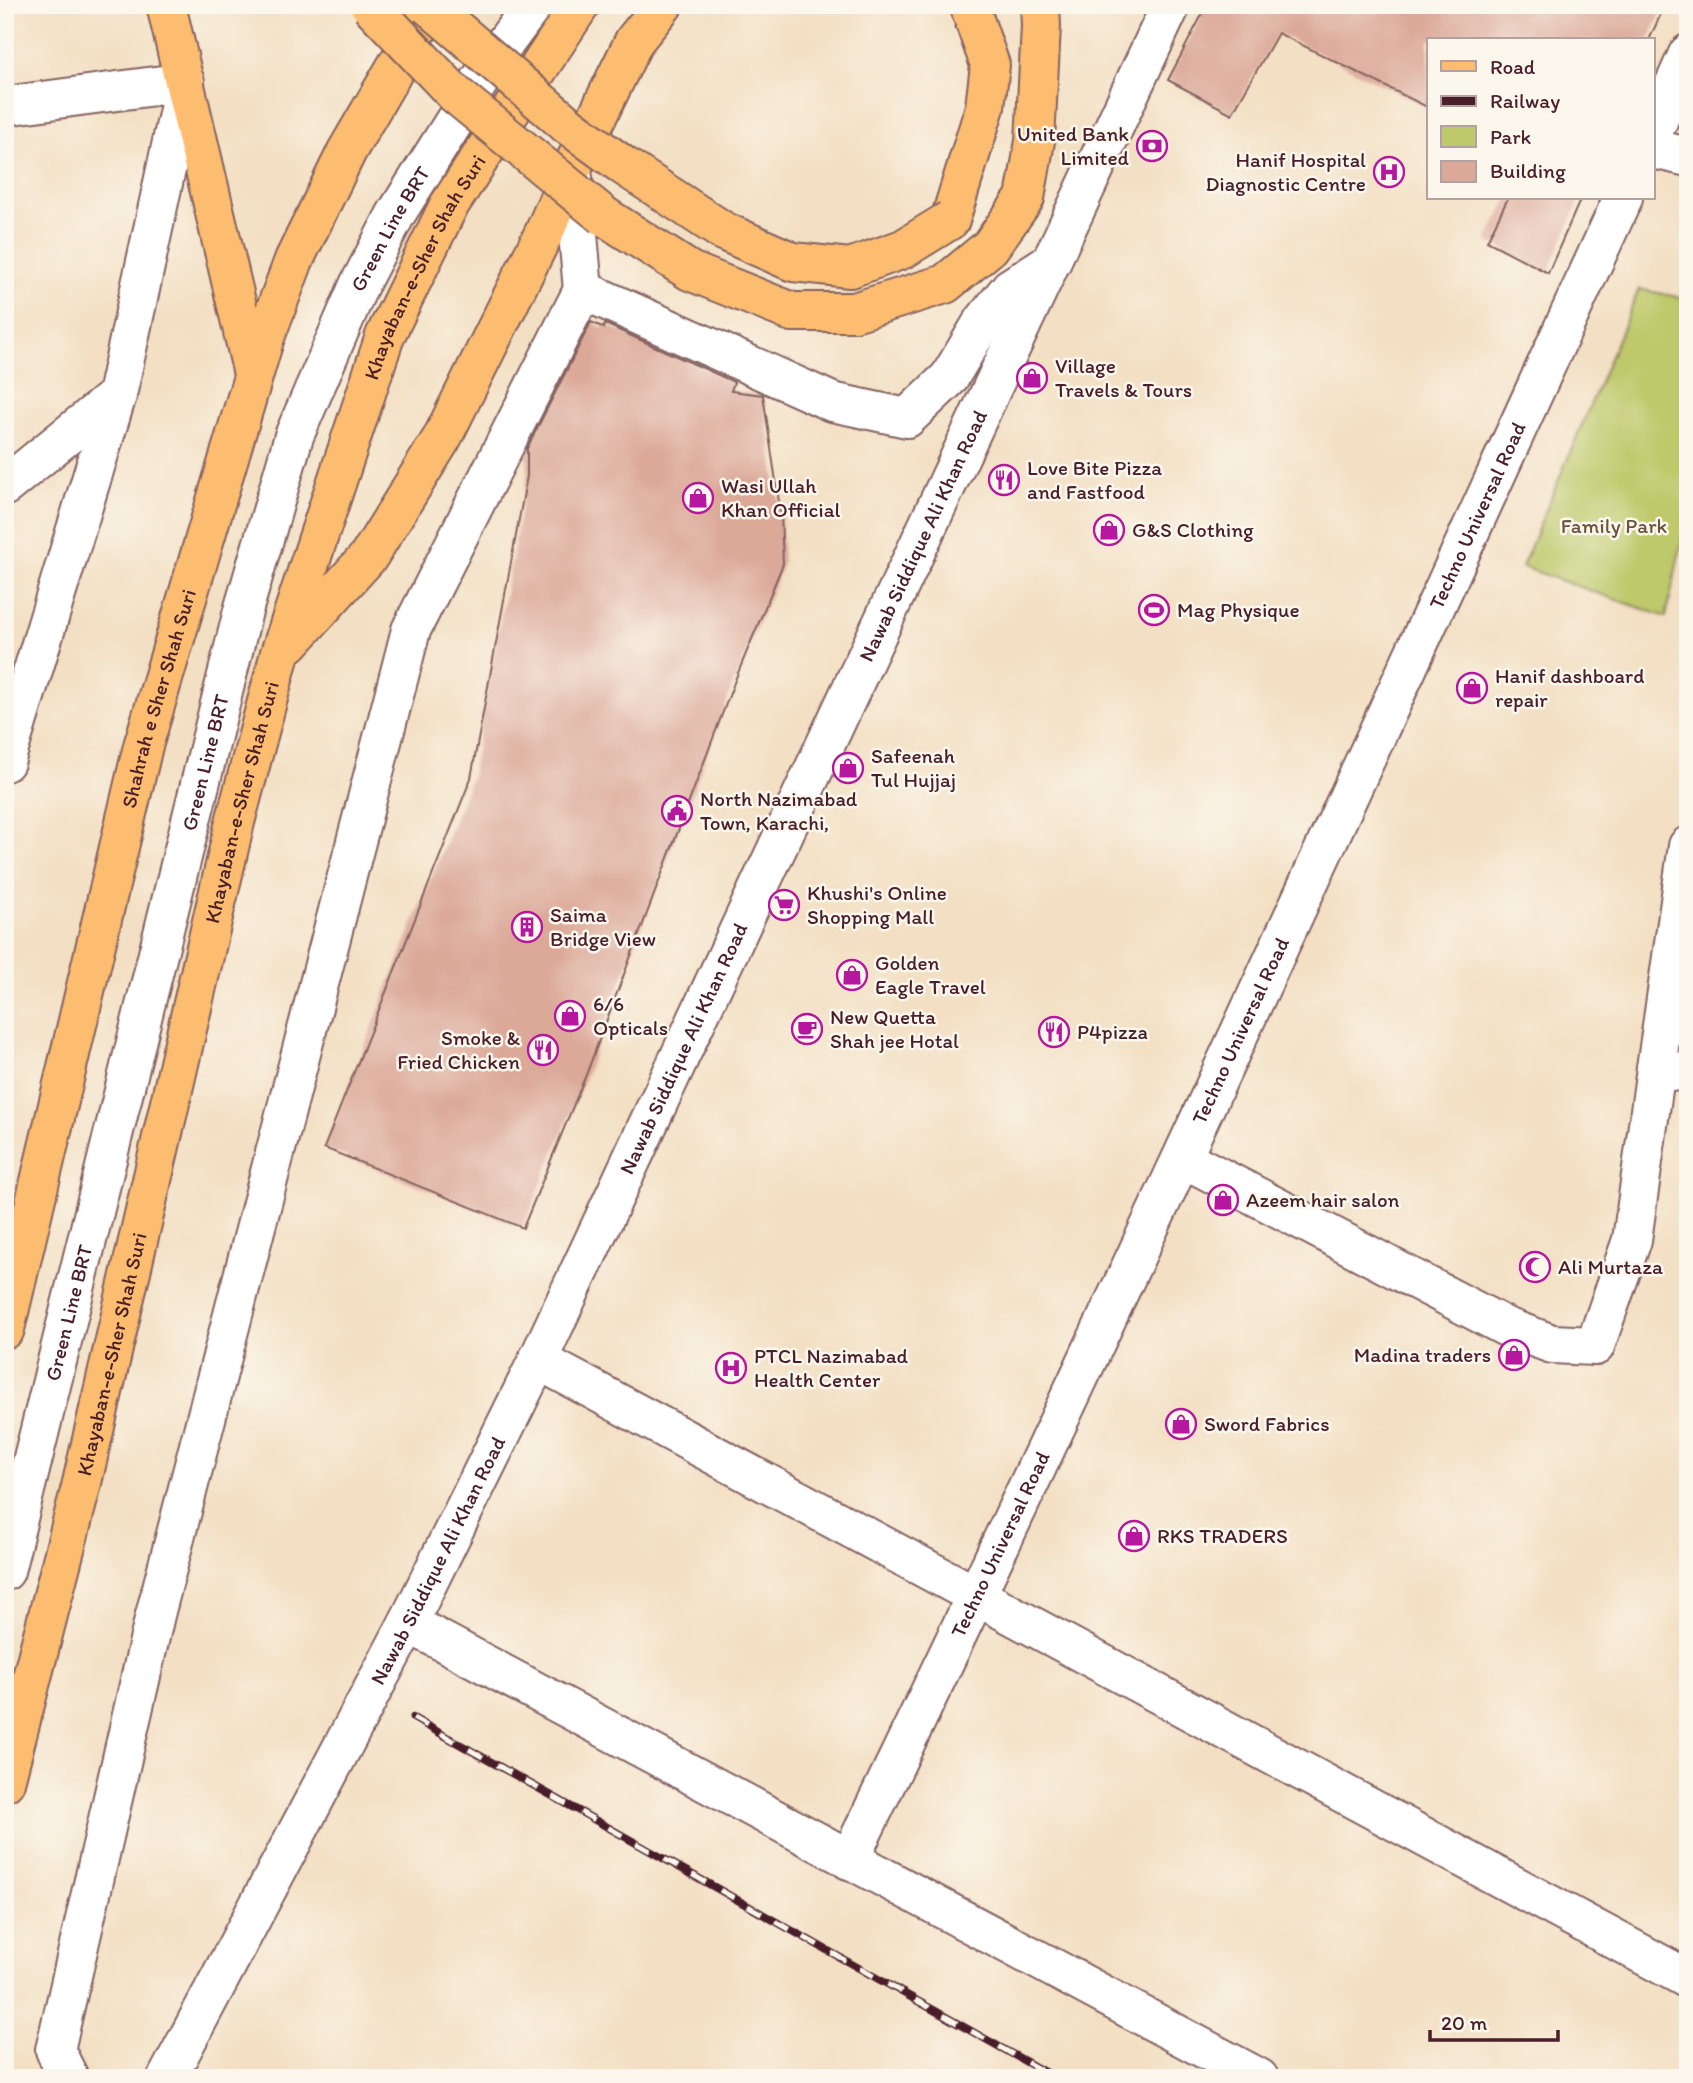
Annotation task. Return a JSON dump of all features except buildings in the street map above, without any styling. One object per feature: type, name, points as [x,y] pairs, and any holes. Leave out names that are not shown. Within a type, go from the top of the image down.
[{"type":"main road","points":[[166,5],[254,376]]},
{"type":"main road","points":[[370,5],[455,94],[604,216],[690,271],[792,312],[854,312],[945,284],[990,247],[1025,198],[1035,141],[1040,5]]},
{"type":"main road","points":[[382,90],[391,5]]},
{"type":"main road","points":[[382,90],[430,5],[559,117],[624,166],[723,231],[793,262],[850,268],[903,249],[950,220],[985,107],[990,65],[969,5]]},
{"type":"main road","name":"Khayaban-e-Sher Shah Suri","points":[[5,1782],[81,1487],[235,822],[280,653],[385,336],[448,207],[580,5]]},
{"type":"main road","points":[[280,653],[369,556],[442,438],[544,233],[572,168],[634,41],[663,5]]},
{"type":"main road","name":"Shahrah e Sher Shah Suri","points":[[5,1329],[143,746],[264,340],[294,260],[347,151],[382,90]]},
{"type":"street","name":"Green Line BRT","points":[[5,1570],[243,611],[294,436],[359,285],[396,214],[496,55],[533,5]]},
{"type":"street","name":"Nawab Siddique Ali Khan Road","points":[[167,2078],[408,1623],[538,1360],[1171,5]]},
{"type":"street","points":[[1654,129],[1688,54]]},
{"type":"street","points":[[5,106],[185,82],[117,395],[5,762]]},
{"type":"street","points":[[1654,149],[1688,157]]},
{"type":"street","points":[[69,2078],[55,2050],[155,1615],[411,630],[583,290],[572,168]]},
{"type":"street","name":"Techno Universal Road","points":[[849,1860],[977,1597],[1183,1158],[1621,200]]},
{"type":"street","points":[[583,290],[832,402],[907,418],[949,378],[982,323],[1010,288],[1052,261]]},
{"type":"street","points":[[5,486],[117,395]]},
{"type":"street","points":[[1183,1158],[1506,1327],[1552,1344],[1595,1346],[1632,1240],[1672,1070],[1688,846]]},
{"type":"street","points":[[538,1360],[1688,1979]]},
{"type":"street","points":[[408,1623],[1259,2078]]},
{"type":"green space","name":"Family Park","points":[[1639,289],[1688,299],[1688,512],[1666,617],[1522,567]]},
{"type":"railway","points":[[413,1718],[1055,2078]]},
{"type":"place","name":"United Bank Limited","points":[[1152,146]]},
{"type":"place","name":"Hanif Hospital Diagnostic Centre","points":[[1389,172]]},
{"type":"place","name":"Village Travels & Tours","points":[[1032,378]]},
{"type":"place","name":"Love Bite Pizza and Fastfood","points":[[1004,480]]},
{"type":"place","name":"Wasi Ullah Khan Official","points":[[698,498]]},
{"type":"place","name":"G&S Clothing","points":[[1109,530]]},
{"type":"place","name":"Mag Physique","points":[[1154,610]]},
{"type":"place","name":"Hanif dashboard repair","points":[[1472,688]]},
{"type":"place","name":"Safeenah Tul Hujjaj","points":[[848,768]]},
{"type":"place","name":"North Nazimabad Town, Karachi,","points":[[677,811]]},
{"type":"place","name":"Khushi's Online Shopping Mall","points":[[784,905]]},
{"type":"place","name":"Saima Bridge View","points":[[527,927]]},
{"type":"place","name":"Golden Eagle Travel","points":[[852,975]]},
{"type":"place","name":"6/6 Opticals","points":[[570,1016]]},
{"type":"place","name":"New Quetta Shah jee Hotal","points":[[807,1029]]},
{"type":"place","name":"P4pizza","points":[[1054,1032]]},
{"type":"place","name":"Smoke & Fried Chicken","points":[[543,1050]]},
{"type":"place","name":"Azeem hair salon","points":[[1223,1200]]},
{"type":"place","name":"Ali Murtaza","points":[[1535,1267]]},
{"type":"place","name":"Madina traders","points":[[1514,1355]]},
{"type":"place","name":"PTCL Nazimabad Health Center","points":[[731,1368]]},
{"type":"place","name":"Sword Fabrics","points":[[1181,1424]]},
{"type":"place","name":"RKS TRADERS","points":[[1134,1536]]}]
